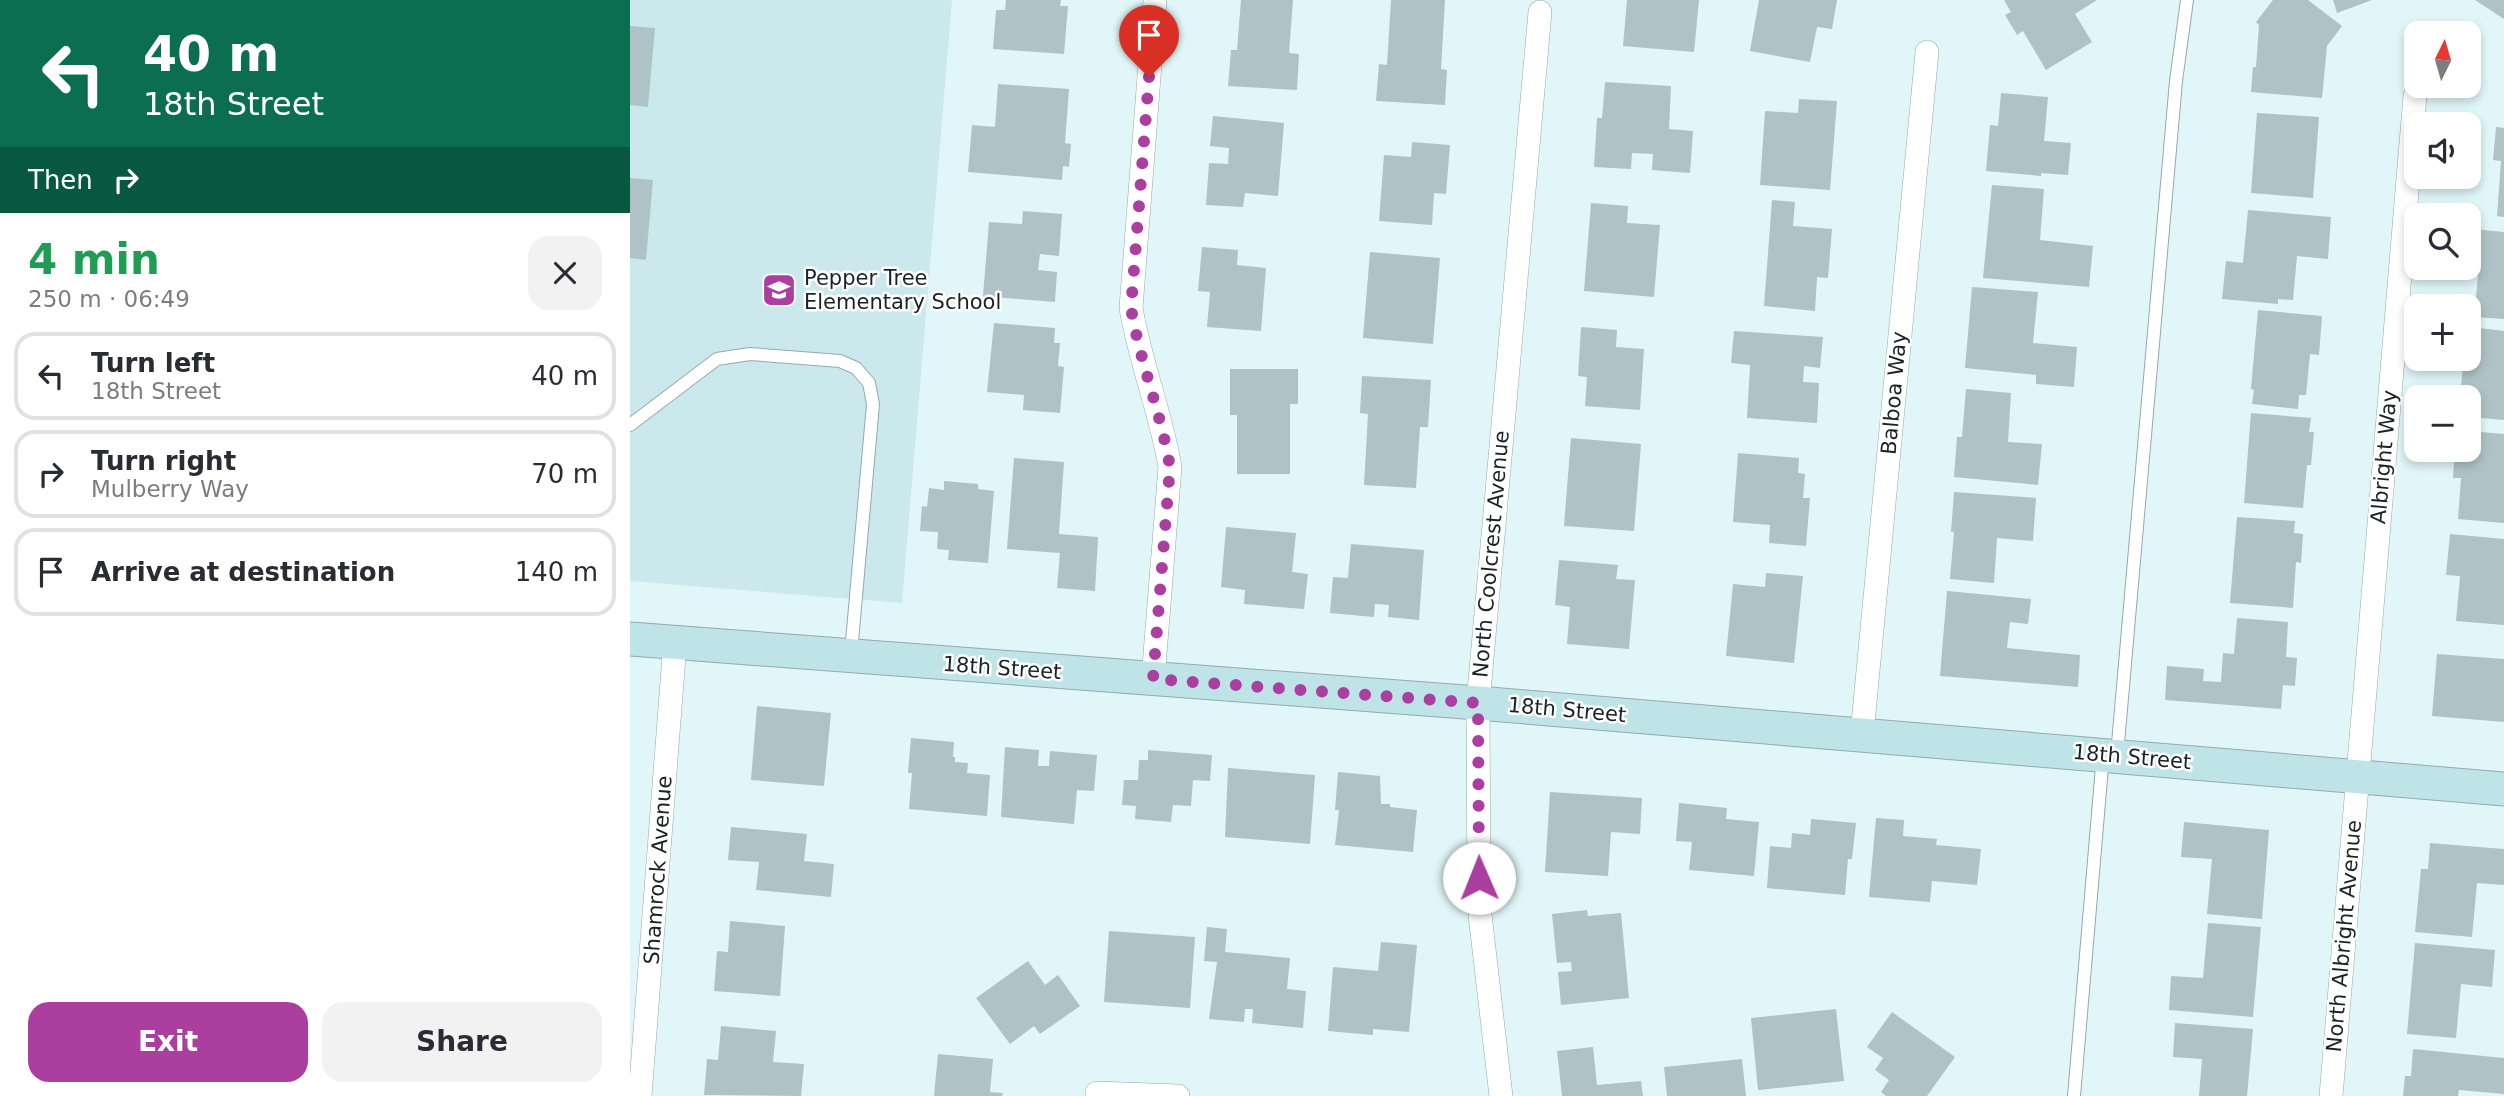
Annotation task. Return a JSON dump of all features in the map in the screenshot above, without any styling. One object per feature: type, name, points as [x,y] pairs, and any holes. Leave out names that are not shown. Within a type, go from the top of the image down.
[{"type":"main road","name":"18th Street","points":[[630,639],[1478,703],[2504,789]]},
{"type":"street","points":[[1153,679],[1170,467],[1164,432],[1138,346],[1131,308],[1155,0]]},
{"type":"street","name":"North Coolcrest Avenue","points":[[1501,1096],[1479,906],[1478,703],[1540,12]]},
{"type":"street","name":"Balboa Way","points":[[1862,734],[1927,52]]},
{"type":"street","name":"Albright Way","points":[[2357,777],[2415,98]]},
{"type":"street","name":"Shamrock Avenue","points":[[640,1096],[675,643]]},
{"type":"street","name":"North Albright Avenue","points":[[2331,1096],[2357,777]]},
{"type":"street","points":[[1097,1094],[1178,1096]]},
{"type":"lane","points":[[2074,1096],[2176,80],[2187,0]]},
{"type":"lane","points":[[630,425],[717,359],[750,355],[841,361],[856,368],[869,383],[873,404],[850,657]]},
{"type":"shaded area","name":"Pepper Tree Elementary School","points":[[630,0],[952,0],[902,603],[630,581]]},
{"type":"building","points":[[1006,0],[1061,0],[1060,6],[1068,6],[1064,54],[993,49],[996,10],[1005,10]]},
{"type":"building","points":[[1241,0],[1293,0],[1289,53],[1299,54],[1297,90],[1228,86],[1231,50],[1237,50]]},
{"type":"building","points":[[1391,0],[1445,0],[1441,69],[1447,70],[1445,105],[1376,101],[1379,64],[1387,65]]},
{"type":"building","points":[[1627,0],[1699,0],[1694,52],[1623,46]]},
{"type":"building","points":[[1759,0],[1837,0],[1832,29],[1817,27],[1810,62],[1750,51]]},
{"type":"building","points":[[2004,0],[2097,0],[2075,14],[2092,42],[2046,70],[2023,31],[2017,35],[2005,15],[2011,12]]},
{"type":"building","points":[[2273,0],[2308,0],[2342,26],[2327,46],[2322,98],[2251,92],[2259,25],[2256,22]]},
{"type":"building","points":[[2333,0],[2372,0],[2337,13]]},
{"type":"building","points":[[2475,0],[2504,0],[2504,19]]},
{"type":"building","points":[[630,26],[655,28],[648,107],[630,105]]},
{"type":"building","points":[[1605,82],[1671,86],[1669,129],[1693,131],[1690,173],[1652,170],[1653,154],[1632,153],[1631,169],[1594,167],[1597,118],[1602,118]]},
{"type":"building","points":[[998,84],[1069,89],[1065,143],[1071,144],[1069,167],[1063,166],[1062,180],[968,172],[972,125],[995,127]]},
{"type":"building","points":[[2001,93],[2048,97],[2044,141],[2071,143],[2068,175],[2041,173],[2041,176],[1986,171],[1990,125],[1998,126]]},
{"type":"building","points":[[1799,99],[1837,101],[1830,190],[1760,185],[1765,111],[1798,113]]},
{"type":"building","points":[[2257,113],[2319,117],[2313,198],[2251,193]]},
{"type":"building","points":[[1213,116],[1284,123],[1278,196],[1245,193],[1243,207],[1206,205],[1209,163],[1228,164],[1229,148],[1210,146]]},
{"type":"building","points":[[2496,127],[2504,128],[2504,217],[2497,216],[2501,161],[2493,160]]},
{"type":"building","points":[[1412,142],[1450,145],[1446,194],[1434,193],[1432,225],[1379,221],[1384,155],[1411,157]]},
{"type":"building","points":[[630,178],[653,180],[646,260],[630,258]]},
{"type":"building","points":[[1992,185],[2044,189],[2040,240],[2093,246],[2089,287],[1983,278]]},
{"type":"building","points":[[1772,200],[1795,202],[1793,226],[1832,229],[1828,278],[1817,277],[1815,311],[1764,306]]},
{"type":"building","points":[[1591,203],[1628,206],[1627,223],[1660,225],[1654,297],[1584,291]]},
{"type":"building","points":[[2248,210],[2331,217],[2328,259],[2297,256],[2293,300],[2278,299],[2278,304],[2222,299],[2226,261],[2243,263]]},
{"type":"building","points":[[1023,211],[1062,214],[1059,256],[1040,254],[1038,270],[1057,272],[1055,302],[983,296],[989,222],[1022,224]]},
{"type":"building","points":[[2481,230],[2504,232],[2504,319],[2481,317],[2481,294],[2476,294],[2478,280],[2481,280]]},
{"type":"building","points":[[1202,247],[1238,250],[1237,265],[1266,268],[1261,331],[1207,327],[1210,292],[1198,291]]},
{"type":"building","points":[[1370,252],[1440,258],[1433,344],[1363,338]]},
{"type":"building","points":[[1972,287],[2038,292],[2033,343],[2077,347],[2074,387],[2036,384],[2036,375],[1965,368]]},
{"type":"building","points":[[2258,310],[2322,316],[2319,355],[2310,354],[2306,395],[2299,395],[2298,409],[2252,404]]},
{"type":"building","points":[[994,323],[1055,328],[1054,343],[1060,343],[1058,366],[1064,367],[1060,413],[1023,410],[1024,395],[987,392]]},
{"type":"building","points":[[1581,327],[1617,330],[1616,347],[1644,349],[1640,410],[1585,406],[1587,377],[1578,376]]},
{"type":"building","points":[[2481,328],[2504,331],[2504,420],[2481,418],[2481,385],[2461,385],[2462,371],[2481,371]]},
{"type":"building","points":[[1734,331],[1823,337],[1820,368],[1804,366],[1803,382],[1819,383],[1817,423],[1747,418],[1750,365],[1731,363]]},
{"type":"building","points":[[1230,369],[1298,369],[1298,404],[1290,404],[1290,474],[1237,474],[1237,415],[1230,415]]},
{"type":"building","points":[[1362,376],[1431,380],[1428,427],[1420,427],[1416,488],[1364,485],[1368,414],[1360,413]]},
{"type":"building","points":[[1966,389],[2011,393],[2008,442],[2042,444],[2038,485],[1954,477],[1957,437],[1962,437]]},
{"type":"building","points":[[2251,413],[2311,418],[2309,432],[2314,432],[2311,465],[2307,465],[2303,508],[2244,503]]},
{"type":"building","points":[[2481,432],[2504,434],[2504,523],[2458,519],[2461,478],[2453,478],[2454,462],[2481,462]]},
{"type":"building","points":[[1571,438],[1641,444],[1634,531],[1564,526]]},
{"type":"building","points":[[1738,453],[1799,458],[1798,473],[1805,474],[1803,498],[1810,498],[1806,546],[1769,543],[1770,525],[1733,522]]},
{"type":"building","points":[[1014,458],[1064,462],[1059,534],[1098,537],[1095,591],[1057,588],[1060,553],[1007,549]]},
{"type":"building","points":[[944,481],[978,484],[978,489],[994,491],[988,563],[948,560],[949,550],[937,549],[938,532],[920,531],[922,506],[927,507],[929,488],[944,490]]},
{"type":"building","points":[[1954,492],[2036,498],[2033,541],[1997,538],[1994,583],[1950,579]]},
{"type":"building","points":[[2237,517],[2295,521],[2294,533],[2303,534],[2301,563],[2296,562],[2293,608],[2230,603]]},
{"type":"building","points":[[1226,527],[1296,533],[1292,572],[1308,574],[1304,609],[1244,604],[1245,590],[1221,587]]},
{"type":"building","points":[[2450,534],[2504,539],[2504,625],[2456,621],[2460,576],[2446,575]]},
{"type":"building","points":[[1351,544],[1424,550],[1419,620],[1388,617],[1389,605],[1375,604],[1374,617],[1330,613],[1333,577],[1348,578]]},
{"type":"building","points":[[1559,560],[1618,565],[1616,579],[1635,580],[1629,649],[1567,644],[1570,607],[1555,605]]},
{"type":"building","points":[[1766,573],[1803,576],[1794,663],[1726,656],[1733,584],[1765,587]]},
{"type":"building","points":[[1947,591],[2031,599],[2028,624],[2010,622],[2007,648],[2080,655],[2078,687],[1940,676]]},
{"type":"building","points":[[2237,618],[2288,622],[2286,657],[2297,658],[2295,686],[2283,685],[2281,709],[2165,700],[2167,666],[2204,669],[2203,681],[2221,682],[2223,653],[2234,654]]},
{"type":"building","points":[[2437,654],[2504,659],[2504,722],[2432,716]]},
{"type":"building","points":[[757,706],[831,713],[824,786],[751,780]]},
{"type":"building","points":[[911,738],[954,742],[955,762],[968,763],[967,773],[990,775],[987,816],[909,809]]},
{"type":"building","points":[[1005,747],[1039,750],[1038,766],[1049,766],[1050,751],[1097,755],[1094,791],[1077,790],[1074,824],[1001,817]]},
{"type":"building","points":[[1148,750],[1212,755],[1210,781],[1193,780],[1191,806],[1173,805],[1171,822],[1135,819],[1136,806],[1122,805],[1124,780],[1138,780],[1139,760],[1148,760]]},
{"type":"building","points":[[1228,768],[1315,775],[1310,844],[1225,837]]},
{"type":"building","points":[[1338,772],[1380,776],[1381,804],[1417,810],[1413,852],[1335,845],[1339,810],[1335,810]]},
{"type":"building","points":[[1550,792],[1642,798],[1640,834],[1611,832],[1608,876],[1545,872]]},
{"type":"building","points":[[1679,803],[1727,808],[1726,819],[1759,822],[1754,876],[1689,870],[1692,842],[1676,841]]},
{"type":"building","points":[[1876,818],[1904,820],[1903,836],[1937,839],[1936,845],[1981,849],[1977,885],[1932,881],[1930,902],[1869,897]]},
{"type":"building","points":[[1811,819],[1856,823],[1852,859],[1848,859],[1845,895],[1767,888],[1770,846],[1791,848],[1792,833],[1810,835]]},
{"type":"building","points":[[2184,822],[2269,830],[2262,919],[2207,914],[2212,859],[2181,857]]},
{"type":"building","points":[[731,827],[807,834],[804,861],[834,864],[831,897],[756,890],[759,862],[728,860]]},
{"type":"building","points":[[2430,843],[2504,849],[2504,885],[2477,883],[2472,937],[2415,932],[2421,869],[2428,869]]},
{"type":"building","points":[[1587,910],[1588,916],[1621,913],[1629,998],[1561,1005],[1558,972],[1572,971],[1571,962],[1557,963],[1552,914]]},
{"type":"building","points":[[730,921],[785,926],[780,996],[714,991],[717,951],[728,952]]},
{"type":"building","points":[[2208,923],[2261,927],[2253,1017],[2169,1010],[2171,976],[2203,978]]},
{"type":"building","points":[[1207,927],[1227,929],[1225,952],[1290,958],[1287,989],[1306,991],[1303,1028],[1252,1023],[1253,1009],[1245,1009],[1244,1022],[1209,1019],[1217,962],[1204,961]]},
{"type":"building","points":[[1109,931],[1195,937],[1190,1008],[1104,1002]]},
{"type":"building","points":[[1381,942],[1417,945],[1409,1032],[1373,1029],[1373,1035],[1328,1031],[1333,967],[1378,971]]},
{"type":"building","points":[[2415,943],[2495,950],[2492,987],[2461,984],[2456,1038],[2407,1034]]},
{"type":"building","points":[[1028,961],[1045,985],[1058,975],[1080,1006],[1040,1034],[1034,1026],[1010,1044],[976,998]]},
{"type":"building","points":[[1836,1009],[1844,1081],[1758,1090],[1751,1018]]},
{"type":"building","points":[[1892,1012],[1955,1057],[1927,1096],[1886,1096],[1881,1092],[1889,1080],[1875,1070],[1883,1058],[1867,1047]]},
{"type":"building","points":[[2175,1023],[2253,1029],[2247,1096],[2199,1096],[2202,1059],[2173,1057]]},
{"type":"building","points":[[721,1026],[776,1031],[773,1062],[804,1064],[801,1096],[704,1095],[707,1059],[718,1060]]},
{"type":"building","points":[[1593,1047],[1597,1085],[1641,1081],[1643,1096],[1562,1096],[1557,1051]]},
{"type":"building","points":[[2413,1049],[2504,1058],[2504,1094],[2459,1090],[2458,1096],[2403,1096],[2405,1076],[2411,1076]]},
{"type":"building","points":[[938,1054],[993,1059],[990,1092],[1003,1093],[1002,1096],[934,1096]]},
{"type":"building","points":[[1742,1059],[1746,1096],[1667,1096],[1664,1067]]},
{"type":"place","name":"Pepper Tree Elementary School","points":[[779,290]]},
{"type":"route","points":[[1149,77],[1131,308],[1138,346],[1164,432],[1170,467],[1153,679],[1478,703],[1479,878]]}]
